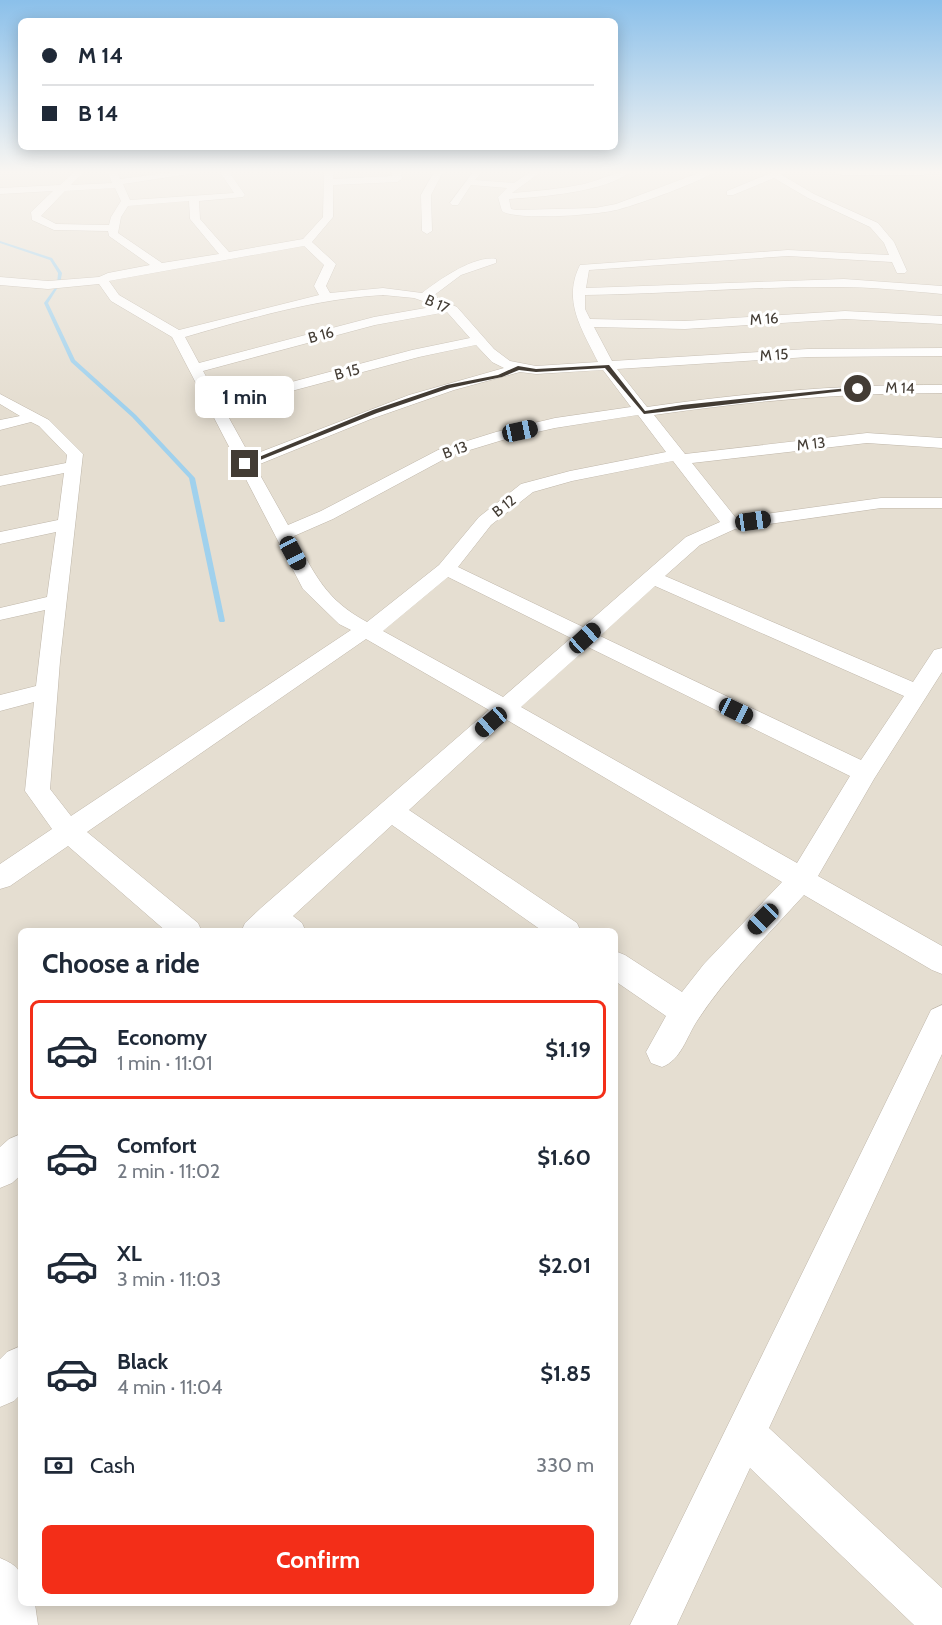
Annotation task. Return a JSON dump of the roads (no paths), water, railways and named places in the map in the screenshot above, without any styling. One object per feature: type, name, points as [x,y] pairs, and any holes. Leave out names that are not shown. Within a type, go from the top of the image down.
[{"type":"street","points":[[133,248],[160,267]]},
{"type":"street","points":[[220,248],[226,255]]},
{"type":"street","points":[[0,281],[48,285],[102,280],[108,276],[270,248]]},
{"type":"street","points":[[312,248],[330,264],[320,286],[327,298]]},
{"type":"street","points":[[891,248],[934,348]]},
{"type":"street","points":[[731,524],[607,366],[579,309],[579,292],[584,267],[788,253],[896,259]]},
{"type":"street","points":[[424,297],[457,273],[492,261]]},
{"type":"street","points":[[102,280],[115,298],[177,335],[313,590],[346,619],[942,961]]},
{"type":"street","points":[[579,292],[844,283],[914,302],[942,290]]},
{"type":"street","name":"B 17","points":[[177,335],[327,298],[362,291],[386,291],[424,297],[458,314],[495,357],[505,364],[536,370],[607,366]]},
{"type":"street","name":"M 16","points":[[586,323],[685,326],[845,315],[914,302],[942,320]]},
{"type":"street","name":"B 16","points":[[195,369],[374,321],[448,308]]},
{"type":"street","name":"B 15","points":[[215,407],[417,354],[480,340]]},
{"type":"street","name":"M 15","points":[[607,366],[808,353],[934,348]]},
{"type":"street","points":[[245,464],[375,411],[449,386],[500,376],[518,368]]},
{"type":"street","name":"M 14","points":[[643,411],[876,387],[942,389]]},
{"type":"street","points":[[0,398],[44,423],[75,454],[37,791],[69,832],[183,928]]},
{"type":"street","name":"B 13","points":[[283,534],[327,515],[444,453],[502,435],[555,423],[643,411]]},
{"type":"street","points":[[0,424],[33,417]]},
{"type":"street","name":"M 13","points":[[680,457],[867,438],[942,443]]},
{"type":"street","name":"B 12","points":[[0,878],[367,631],[446,569],[485,521],[527,488],[570,476],[680,457]]},
{"type":"street","points":[[0,480],[73,466]]},
{"type":"street","points":[[273,926],[391,811],[693,541],[731,524],[881,503],[942,503]]},
{"type":"street","points":[[0,538],[66,524]]},
{"type":"street","points":[[446,569],[865,773]]},
{"type":"street","points":[[653,578],[916,692]]},
{"type":"street","points":[[0,614],[57,600]]},
{"type":"street","points":[[662,1052],[685,1012],[714,973],[801,880],[865,773],[942,655]]},
{"type":"street","points":[[0,703],[47,691]]},
{"type":"street","points":[[391,811],[561,928]]},
{"type":"street","points":[[618,966],[685,1012]]},
{"type":"street","points":[[653,1625],[942,1020]]},
{"type":"street","points":[[0,1171],[18,1154]]},
{"type":"street","points":[[0,1388],[18,1369]]},
{"type":"street","points":[[744,1432],[942,1620]]},
{"type":"street","points":[[0,1581],[12,1604],[15,1625]]},
{"type":"waterway","points":[[18,248],[51,259],[60,273],[58,284]]},
{"type":"waterway","points":[[57,286],[46,303],[73,361],[134,416],[192,478],[222,621]]}]
